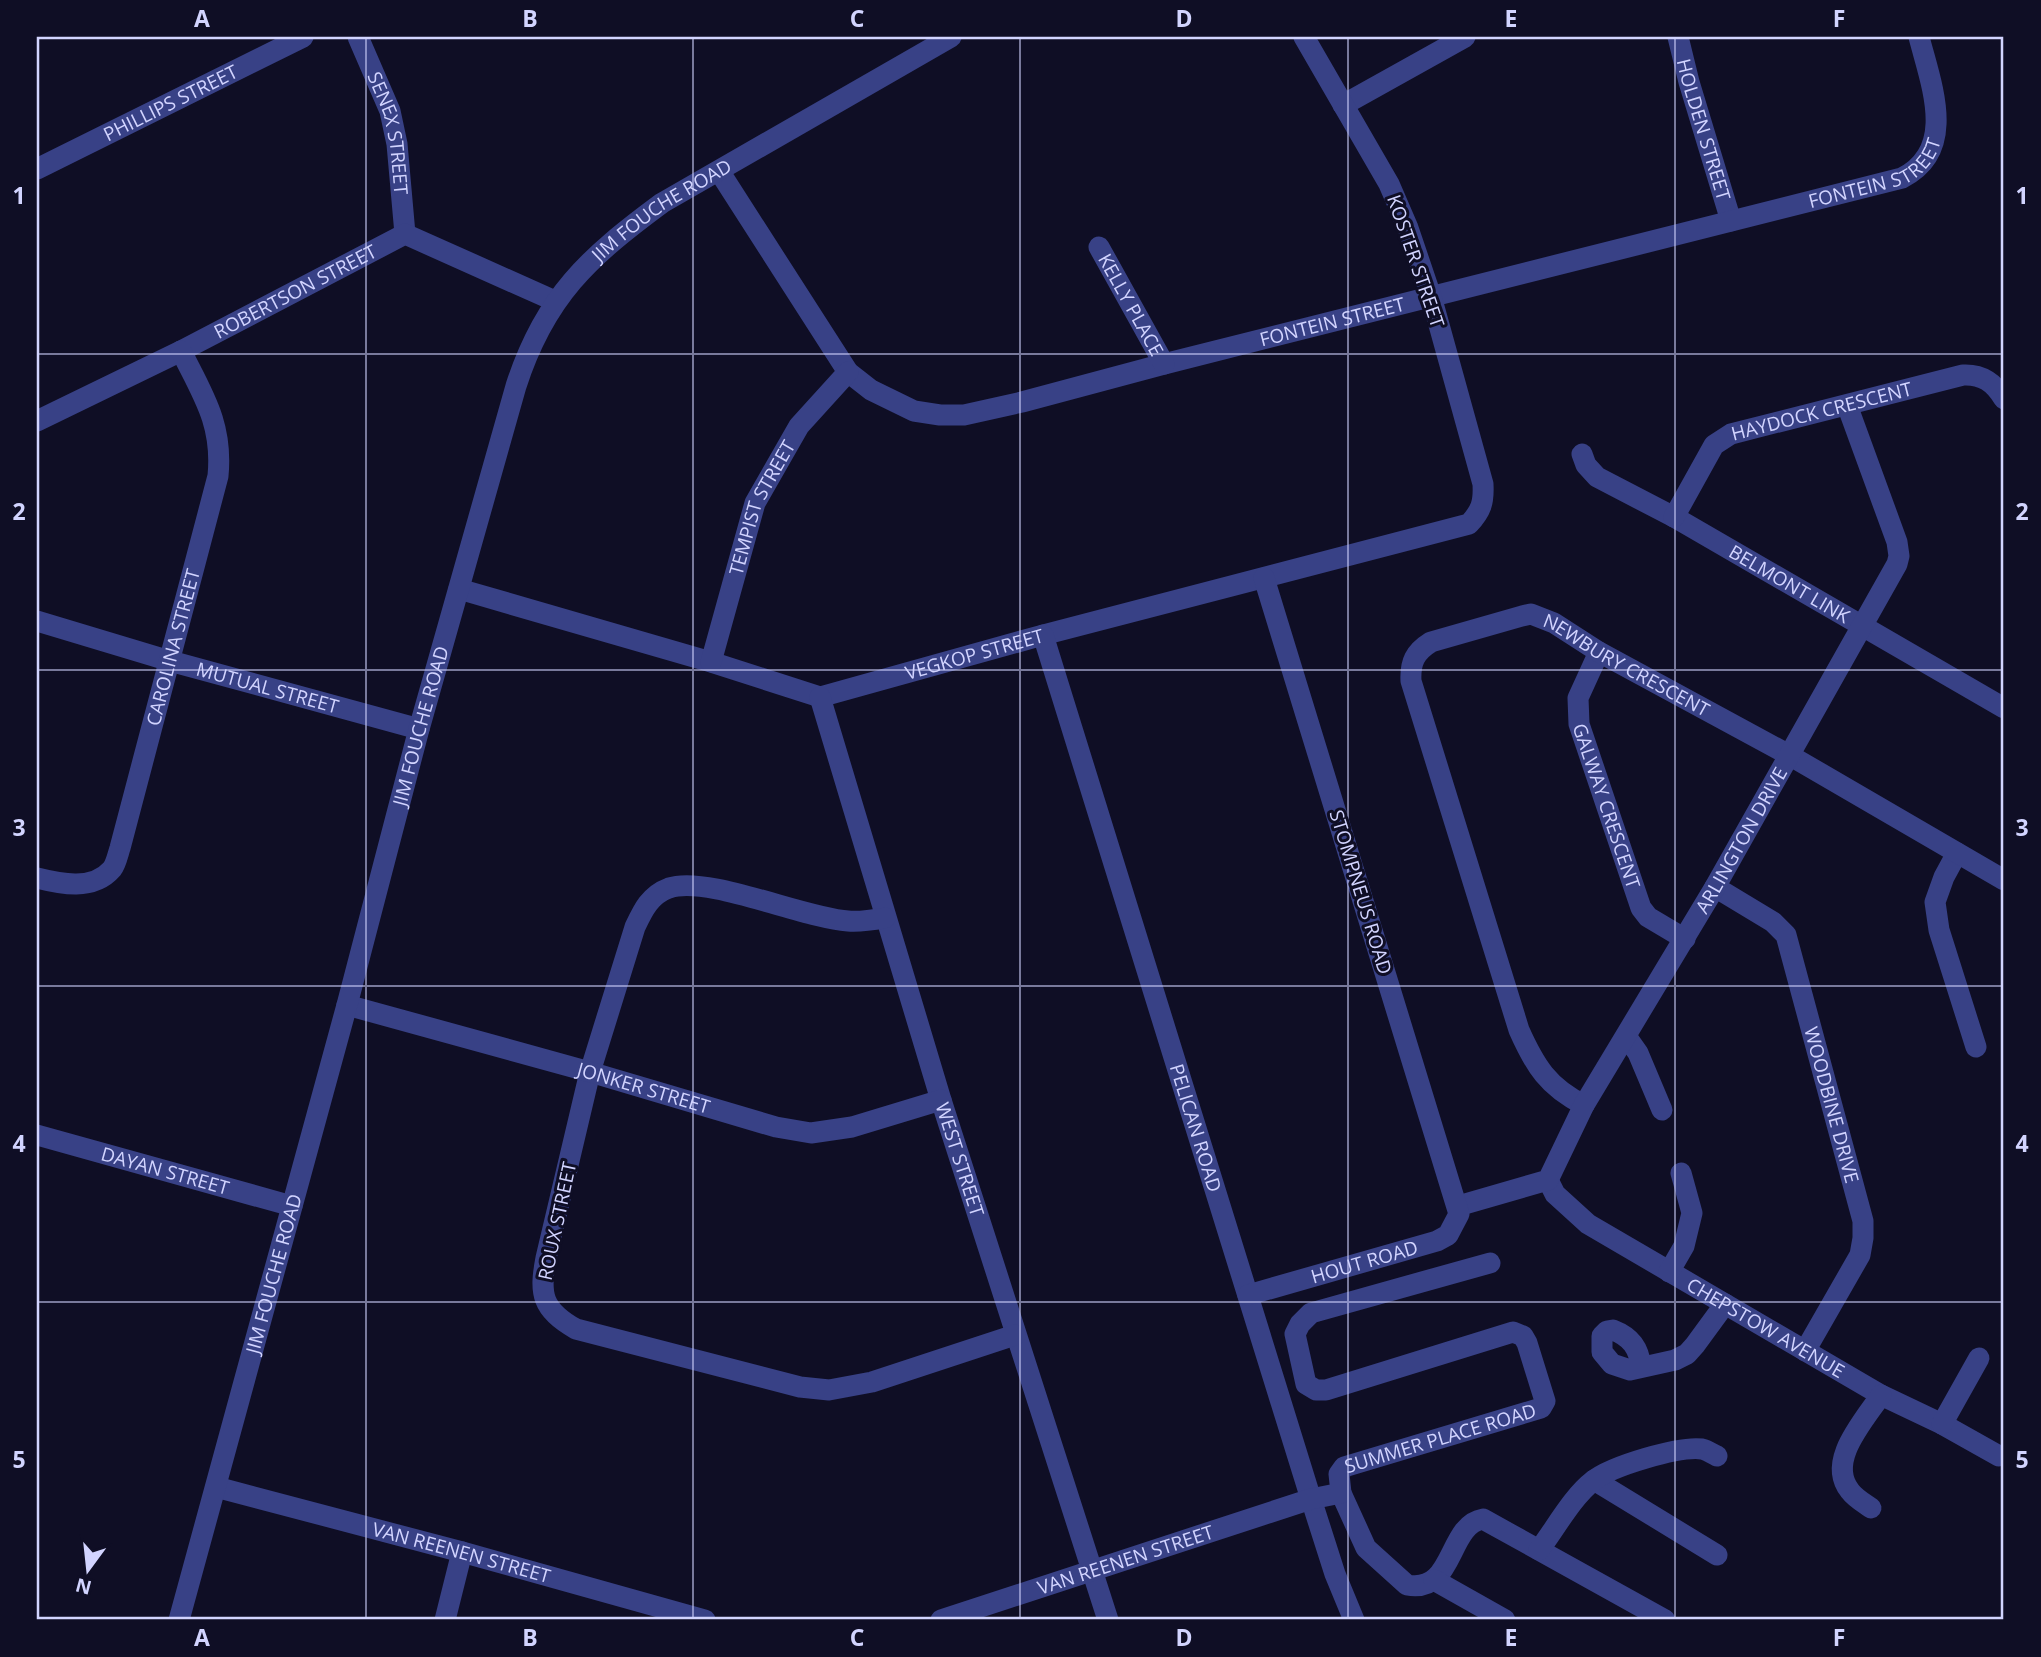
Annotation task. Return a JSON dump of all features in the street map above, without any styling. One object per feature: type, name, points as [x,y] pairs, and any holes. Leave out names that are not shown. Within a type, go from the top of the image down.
[{"type":"street","name":"PHILLIPS STREET","points":[[37,169],[303,37]]},
{"type":"street","name":"SENEX STREET","points":[[358,37],[390,111],[397,144],[405,234]]},
{"type":"street","name":"JIM FOUCHE ROAD","points":[[178,1620],[347,1005],[419,729],[521,369],[555,301],[609,242],[662,203],[951,37]]},
{"type":"street","name":"KOSTER STREET","points":[[1304,37],[1389,184],[1408,228],[1431,296],[1483,484],[1484,503]]},
{"type":"street","points":[[1343,105],[1465,37]]},
{"type":"street","name":"HOLDEN STREET","points":[[1678,37],[1731,221]]},
{"type":"street","name":"FONTEIN STREET","points":[[719,171],[848,372],[871,390],[914,411],[964,415],[1902,178],[1915,172],[1932,149],[1937,129],[1936,107],[1919,37]]},
{"type":"street","points":[[405,234],[555,301]]},
{"type":"street","name":"ROBERTSON STREET","points":[[37,421],[181,351],[405,234]]},
{"type":"street","name":"KELLY PLACE","points":[[1099,247],[1164,364]]},
{"type":"street","name":"CAROLINA STREET","points":[[37,878],[70,885],[96,881],[112,868],[120,848],[218,476],[220,453],[212,412],[181,351]]},
{"type":"street","name":"TEMPIST STREET","points":[[711,662],[755,503],[799,426],[848,372]]},
{"type":"street","name":"HAYDOCK CRESCENT","points":[[1674,517],[1714,444],[1723,438],[1963,375],[1981,376],[1999,389],[2004,399]]},
{"type":"street","name":"ARLINGTON DRIVE","points":[[1548,1180],[1584,1105],[1685,939],[1897,564],[1899,549],[1847,405]]},
{"type":"street","name":"BELMONT LINK","points":[[1582,454],[1586,465],[1597,477],[1674,517],[2004,708]]},
{"type":"street","name":"VEGKOP STREET","points":[[820,697],[1043,635],[1469,524],[1480,513],[1484,503]]},
{"type":"street","name":"STOMPNEUS ROAD","points":[[1264,578],[1458,1206]]},
{"type":"street","points":[[458,589],[711,662],[820,697]]},
{"type":"street","name":"NEWBURY CRESCENT","points":[[1584,1105],[1564,1095],[1544,1076],[1532,1060],[1519,1030],[1411,681],[1413,658],[1419,649],[1431,642],[1531,614],[1554,623],[1599,652],[1788,755],[2004,880]]},
{"type":"street","name":"MUTUAL STREET","points":[[37,621],[170,661],[419,729]]},
{"type":"street","name":"PELICAN ROAD","points":[[1043,635],[1311,1499],[1339,1586],[1354,1620]]},
{"type":"street","name":"GALWAY CRESCENT","points":[[1599,652],[1578,698],[1579,724],[1641,908],[1648,916],[1685,939]]},
{"type":"street","name":"WEST STREET","points":[[820,697],[941,1100],[1108,1620]]},
{"type":"street","points":[[1957,853],[1935,902],[1939,929],[1976,1047]]},
{"type":"street","name":"ROUX STREET","points":[[885,918],[860,921],[834,919],[685,885],[658,893],[645,905],[635,927],[590,1072],[541,1282],[544,1298],[561,1321],[585,1332],[800,1387],[830,1390],[872,1382],[1015,1335]]},
{"type":"street","name":"WOODBINE DRIVE","points":[[1715,887],[1773,922],[1786,935],[1791,946],[1863,1221],[1860,1255],[1805,1351]]},
{"type":"street","name":"JONKER STREET","points":[[347,1005],[776,1127],[811,1133],[852,1127],[941,1100]]},
{"type":"street","points":[[1626,1036],[1638,1053],[1662,1111]]},
{"type":"street","name":"DAYAN STREET","points":[[37,1135],[292,1206]]},
{"type":"street","points":[[1669,1272],[1684,1246],[1692,1213],[1681,1173]]},
{"type":"street","points":[[1458,1206],[1548,1180]]},
{"type":"street","name":"CHEPSTOW AVENUE","points":[[1548,1180],[1555,1194],[1588,1224],[1881,1395],[1942,1424],[1999,1456]]},
{"type":"street","name":"HOUT ROAD","points":[[1248,1295],[1437,1241],[1448,1235],[1453,1227],[1459,1214],[1458,1206]]},
{"type":"street","name":"SUMMER PLACE ROAD","points":[[1434,1580],[1415,1587],[1407,1585],[1366,1548],[1341,1493],[1339,1474],[1344,1467],[1541,1408],[1545,1401],[1527,1343],[1523,1336],[1513,1332],[1326,1390],[1316,1390],[1306,1384],[1295,1334],[1311,1313],[1490,1263]]},
{"type":"street","points":[[1641,1367],[1675,1360],[1687,1353],[1725,1304]]},
{"type":"street","points":[[1942,1424],[1979,1358]]},
{"type":"street","points":[[1871,1508],[1850,1493],[1841,1469],[1843,1454],[1881,1395]]},
{"type":"street","points":[[1539,1550],[1583,1490],[1594,1480],[1625,1465],[1669,1453],[1704,1449],[1717,1456]]},
{"type":"street","points":[[1594,1480],[1717,1555]]},
{"type":"street","name":"VAN REENEN STREET","points":[[216,1487],[463,1552],[705,1620]]},
{"type":"street","name":"SUMMER PLACE ROAD","points":[[1311,1499],[1341,1493]]},
{"type":"street","name":"VAN REENEN STREET","points":[[941,1620],[1311,1499]]},
{"type":"street","points":[[1505,1620],[1434,1580],[1444,1568],[1464,1532],[1476,1520],[1482,1519],[1665,1620]]},
{"type":"street","points":[[445,1620],[463,1552]]}]
